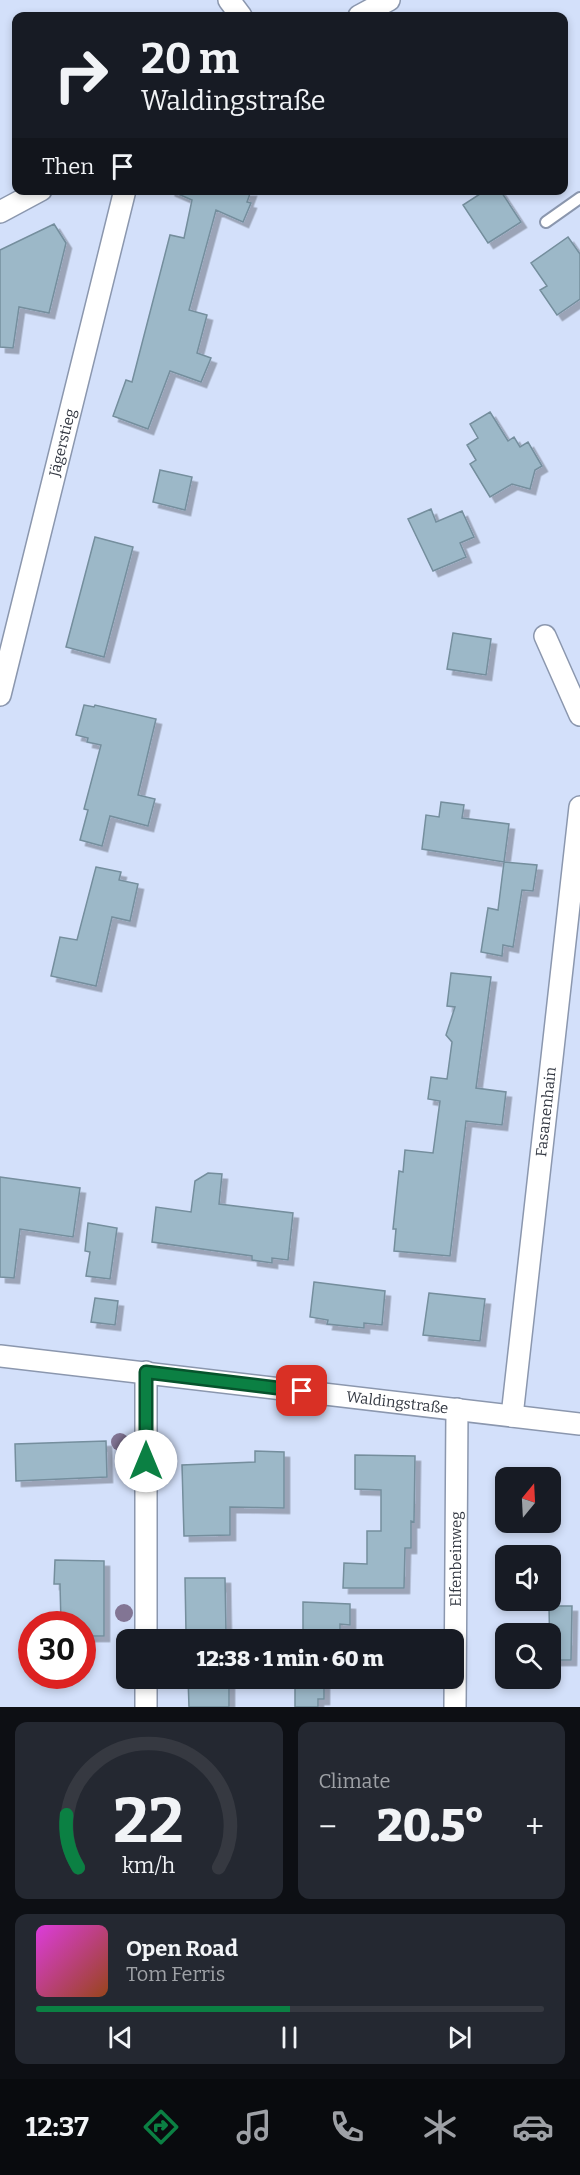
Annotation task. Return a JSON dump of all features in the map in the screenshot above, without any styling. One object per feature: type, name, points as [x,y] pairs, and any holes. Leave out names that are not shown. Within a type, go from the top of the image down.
[{"type":"street","points":[[366,12],[389,0]]},
{"type":"street","points":[[0,212],[32,195]]},
{"type":"street","name":"Jägerstieg","points":[[0,695],[124,195]]},
{"type":"street","points":[[545,636],[580,714]]},
{"type":"street","name":"Fasanenhain","points":[[512,1416],[580,807]]},
{"type":"street","name":"Waldingstraße","points":[[0,1356],[580,1424]]},
{"type":"street","points":[[146,1372],[146,1629]]},
{"type":"street","name":"Elfenbeinweg","points":[[455,1707],[457,1409]]},
{"type":"street","points":[[146,1689],[146,1707]]},
{"type":"lane","points":[[546,222],[580,198]]},
{"type":"building","points":[[180,195],[250,195],[247,202],[251,203],[243,222],[216,210],[189,310],[207,315],[197,353],[211,358],[201,382],[170,371],[148,429],[113,416],[126,380],[132,382],[170,235],[184,238],[192,200]]},
{"type":"building","points":[[478,195],[503,195],[521,222],[488,243],[463,205]]},
{"type":"building","points":[[54,224],[66,243],[49,313],[19,307],[13,348],[0,347],[0,250]]},
{"type":"building","points":[[568,237],[580,254],[580,299],[557,315],[540,290],[547,286],[531,263]]},
{"type":"building","points":[[490,412],[508,441],[514,437],[520,447],[528,442],[542,466],[535,470],[530,489],[512,484],[490,497],[470,464],[476,460],[467,445],[478,438],[470,424]]},
{"type":"building","points":[[160,470],[192,477],[185,510],[153,502]]},
{"type":"building","points":[[431,509],[436,522],[462,511],[474,537],[460,543],[466,557],[433,571],[408,519]]},
{"type":"building","points":[[95,537],[133,547],[104,657],[66,647]]},
{"type":"building","points":[[453,633],[491,639],[486,675],[447,669]]},
{"type":"building","points":[[84,705],[94,707],[95,705],[156,719],[138,795],[155,799],[148,826],[110,816],[102,846],[80,840],[88,810],[84,809],[101,745],[87,742],[88,738],[76,735]]},
{"type":"building","points":[[441,802],[464,805],[462,818],[509,824],[504,862],[422,849],[426,815],[439,817]]},
{"type":"building","points":[[504,862],[537,865],[533,891],[522,890],[513,947],[503,945],[502,956],[481,952],[488,908],[498,910]]},
{"type":"building","points":[[96,867],[121,872],[119,880],[138,884],[130,921],[112,917],[96,986],[51,976],[60,937],[77,940]]},
{"type":"building","points":[[451,973],[491,977],[476,1088],[506,1092],[502,1125],[466,1121],[450,1256],[394,1251],[396,1229],[393,1229],[399,1171],[403,1172],[405,1150],[433,1153],[440,1101],[428,1099],[431,1077],[447,1079],[452,1042],[446,1035],[455,1007],[447,1006]]},
{"type":"building","points":[[208,1173],[222,1174],[219,1204],[293,1213],[288,1260],[272,1258],[272,1263],[252,1260],[252,1256],[152,1242],[156,1207],[191,1212],[195,1181]]},
{"type":"building","points":[[0,1177],[80,1188],[73,1237],[20,1229],[14,1278],[0,1277]]},
{"type":"building","points":[[88,1223],[117,1228],[110,1279],[86,1276],[90,1252],[85,1251]]},
{"type":"building","points":[[314,1282],[385,1291],[382,1325],[364,1323],[364,1328],[327,1324],[328,1320],[310,1317]]},
{"type":"building","points":[[429,1293],[485,1299],[480,1341],[423,1335]]},
{"type":"building","points":[[95,1298],[118,1301],[115,1325],[91,1322]]},
{"type":"building","points":[[106,1441],[107,1477],[16,1481],[15,1444]]},
{"type":"building","points":[[255,1451],[284,1452],[284,1508],[230,1507],[230,1535],[184,1536],[182,1465],[255,1462]]},
{"type":"building","points":[[355,1455],[415,1456],[414,1522],[411,1521],[411,1548],[405,1548],[404,1588],[343,1588],[344,1563],[367,1564],[367,1531],[381,1531],[381,1490],[355,1489]]},
{"type":"building","points":[[55,1560],[104,1561],[104,1636],[96,1636],[96,1611],[61,1611],[60,1584],[54,1584]]},
{"type":"building","points":[[185,1578],[225,1578],[226,1629],[186,1629]]},
{"type":"building","points":[[303,1602],[350,1604],[350,1625],[340,1624],[340,1629],[303,1629]]},
{"type":"building","points":[[561,1606],[572,1606],[571,1660],[561,1660],[561,1623],[549,1623],[549,1611],[561,1611]]},
{"type":"building","points":[[188,1689],[229,1689],[229,1707],[189,1707]]},
{"type":"building","points":[[295,1689],[324,1689],[324,1699],[318,1699],[318,1707],[295,1707]]},
{"type":"route","points":[[146,1461],[146,1372],[302,1391]]}]
